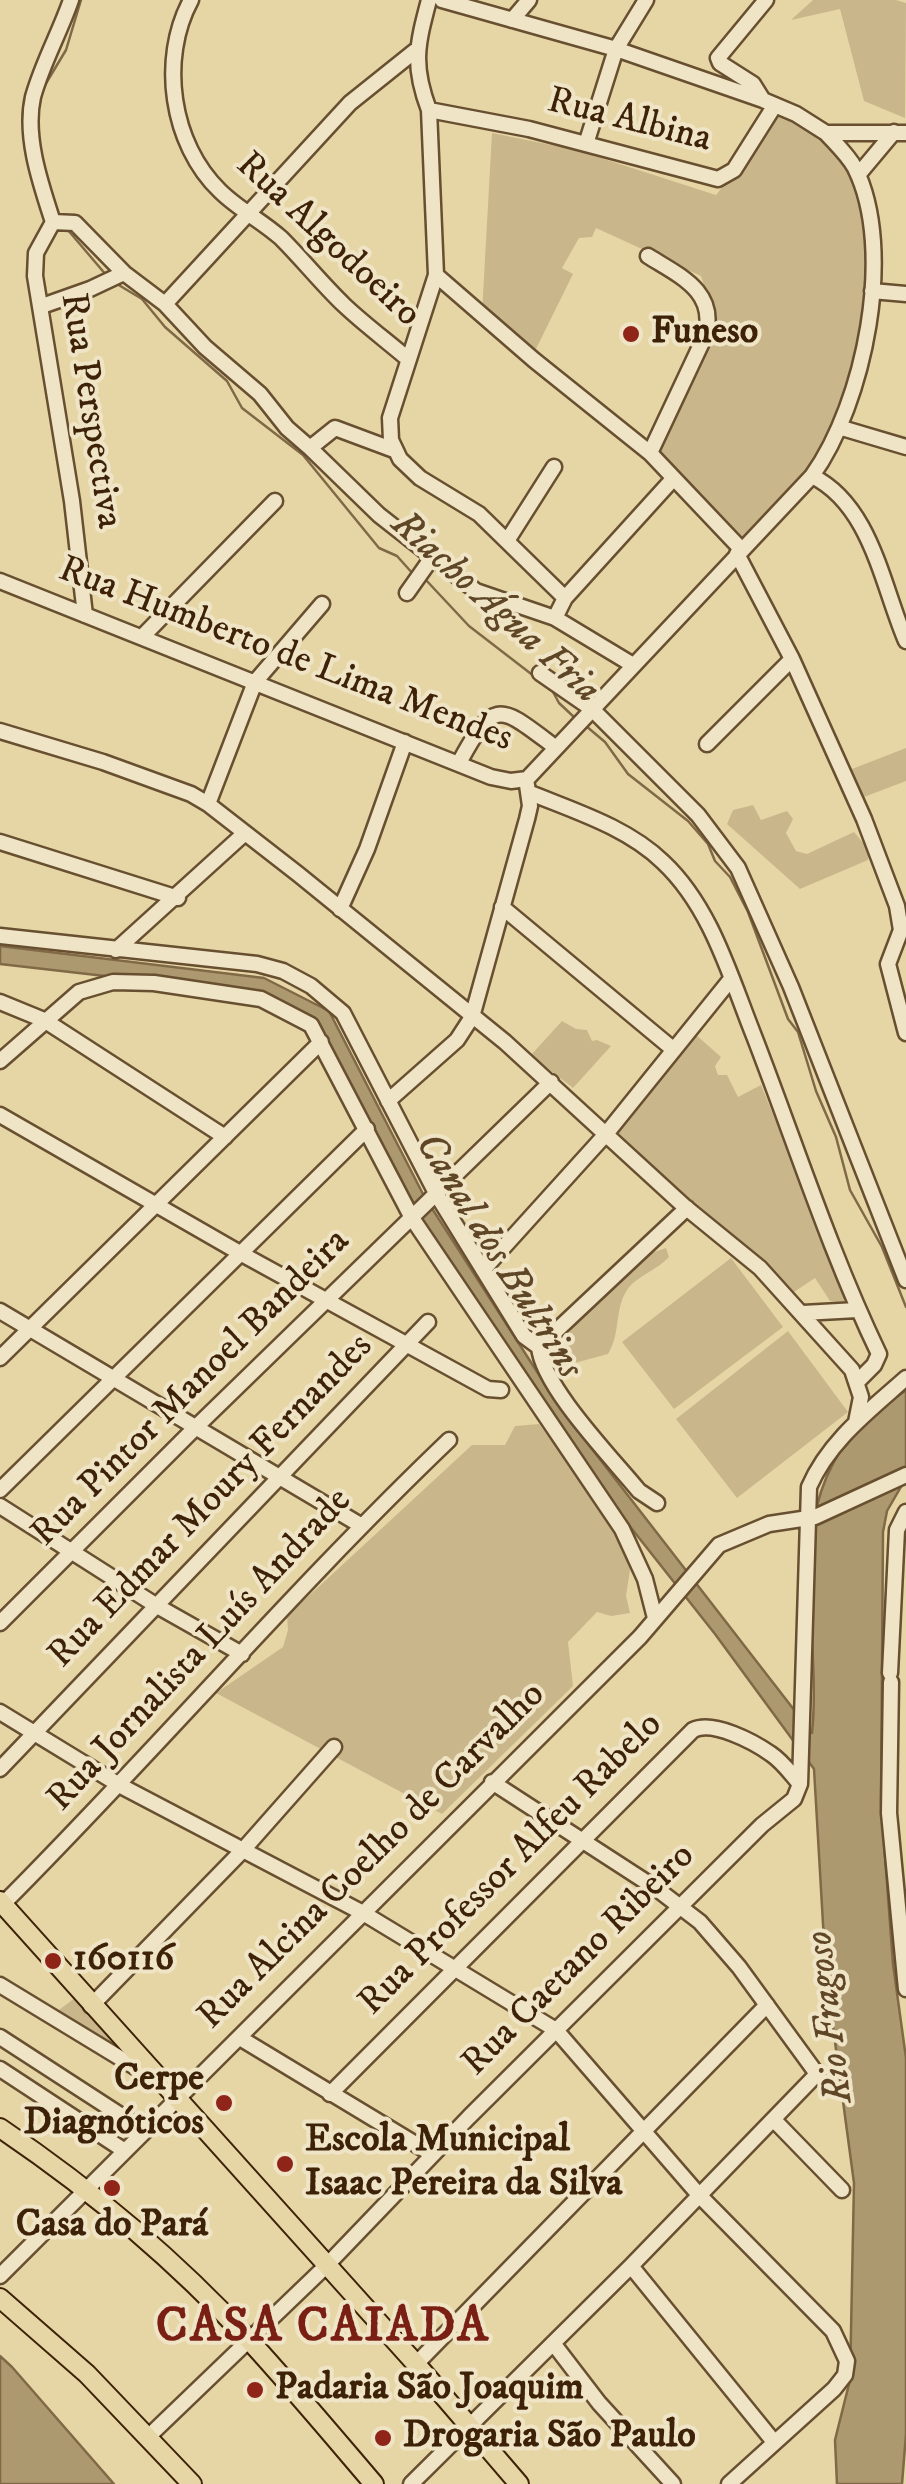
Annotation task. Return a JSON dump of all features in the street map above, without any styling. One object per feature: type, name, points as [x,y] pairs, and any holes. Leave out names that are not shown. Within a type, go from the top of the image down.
[{"type":"main road","points":[[1,1904],[416,2364],[519,2484]]},
{"type":"main road","points":[[0,2128],[62,2170],[185,2277],[249,2340],[374,2484]]},
{"type":"main road","points":[[0,2298],[77,2365],[192,2484]]},
{"type":"street","points":[[72,0],[40,77],[32,111],[36,164],[63,222],[117,277],[164,304],[205,347],[260,394],[287,428],[423,571],[555,618],[633,665]]},
{"type":"street","name":"Rua Algodoeiro","points":[[191,0],[176,41],[175,110],[205,174],[220,192],[280,237],[345,306],[408,359]]},
{"type":"street","points":[[394,450],[390,418],[436,274],[429,110],[420,87],[415,52],[430,0]]},
{"type":"street","points":[[388,1101],[457,1040],[472,1017],[526,819],[528,786],[555,747],[812,476],[842,428],[861,368],[872,291],[872,225],[858,175],[826,132],[769,103],[616,49],[442,0]]},
{"type":"street","points":[[512,20],[529,0]]},
{"type":"street","points":[[586,144],[616,49],[646,0]]},
{"type":"street","points":[[766,0],[718,58],[769,103]]},
{"type":"street","points":[[164,304],[350,103],[415,52]]},
{"type":"street","name":"Rua Albina","points":[[429,110],[489,120],[722,179],[741,160],[769,103]]},
{"type":"street","points":[[826,132],[900,132]]},
{"type":"street","points":[[858,175],[900,132]]},
{"type":"street","name":"Rua Perspectiva","points":[[63,222],[36,252],[35,276],[86,615]]},
{"type":"street","points":[[648,256],[697,288],[705,300],[709,320],[650,452]]},
{"type":"street","points":[[436,274],[534,360],[650,452],[739,552],[792,659],[902,913],[888,964],[906,1033]]},
{"type":"street","points":[[42,306],[117,277]]},
{"type":"street","points":[[872,291],[906,294]]},
{"type":"street","points":[[310,448],[335,428],[394,450],[420,478],[478,514],[565,598]]},
{"type":"street","points":[[842,428],[906,447]]},
{"type":"street","points":[[507,541],[554,467]]},
{"type":"street","points":[[812,476],[831,485],[850,507],[871,548],[906,642]]},
{"type":"street","points":[[555,618],[565,598],[673,478]]},
{"type":"street","points":[[142,637],[275,501]]},
{"type":"street","points":[[407,594],[423,571]]},
{"type":"street","name":"Rua Humberto de Lima Mendes","points":[[0,581],[490,777],[528,786],[634,840],[665,864],[692,896],[731,978],[857,1310],[879,1356],[858,1381]]},
{"type":"street","points":[[208,804],[255,682],[322,604]]},
{"type":"street","points":[[707,744],[792,659]]},
{"type":"street","points":[[540,673],[591,710],[698,815],[738,868],[791,987],[906,1280]]},
{"type":"street","points":[[459,763],[488,718],[500,712],[510,714],[555,747]]},
{"type":"street","points":[[0,731],[146,776],[208,804],[298,874],[551,1082],[687,1208],[760,1268],[838,1352],[858,1381],[862,1397],[856,1423]]},
{"type":"street","points":[[340,909],[367,849],[405,742]]},
{"type":"street","points":[[116,950],[178,898],[245,833]]},
{"type":"street","points":[[0,842],[178,898]]},
{"type":"street","points":[[502,907],[674,1050]]},
{"type":"street","points":[[0,936],[257,964],[296,978],[324,994],[343,1013],[433,1198],[524,1336],[539,1347],[540,1360],[554,1385],[639,1492],[657,1503]]},
{"type":"street","points":[[483,1270],[606,1134],[731,978]]},
{"type":"street","points":[[0,1062],[84,989],[113,982],[154,983],[261,999],[310,1025],[413,1216],[534,1404],[610,1509],[639,1564],[655,1618]]},
{"type":"street","points":[[0,1002],[44,1020],[225,1137]]},
{"type":"street","points":[[0,1358],[321,1042]]},
{"type":"street","name":"Rua Pintor Manoel Bandeira","points":[[0,1624],[551,1082]]},
{"type":"street","points":[[0,1115],[326,1301],[491,1390],[501,1390]]},
{"type":"street","points":[[0,1490],[367,1129]]},
{"type":"street","points":[[539,1347],[687,1208]]},
{"type":"street","points":[[803,1313],[857,1310]]},
{"type":"street","points":[[0,1311],[362,1526]]},
{"type":"street","name":"Rua Edmar Moury Fernandes","points":[[0,1769],[428,1322]]},
{"type":"street","points":[[800,1784],[812,1518],[808,1495],[814,1476],[836,1442],[906,1378]]},
{"type":"street","name":"Rua Jornalista Luís Andrade","points":[[1,1904],[121,1786],[362,1526],[449,1440]]},
{"type":"street","name":"Rua Alcina Coelho de Carvalho","points":[[0,2276],[678,1596],[719,1545],[769,1524],[812,1518],[906,1475]]},
{"type":"street","points":[[0,1506],[157,1606],[242,1654]]},
{"type":"street","points":[[906,1512],[898,1530],[896,1680],[906,1986]]},
{"type":"street","points":[[896,1680],[906,1666]]},
{"type":"street","points":[[0,1712],[121,1786],[363,1913],[556,2030],[699,2195],[825,2321],[842,2344],[846,2367],[834,2389],[729,2484]]},
{"type":"street","name":"Rua Professor Alfeu Rabelo","points":[[330,2094],[580,1840],[698,1727],[711,1727],[768,1752],[800,1784]]},
{"type":"street","points":[[91,2006],[243,1850],[334,1748]]},
{"type":"street","points":[[411,2484],[818,2074],[725,1949],[682,1906],[492,1782]]},
{"type":"street","name":"Rua Caetano Ribeiro","points":[[148,2437],[326,2266],[432,2154],[762,1825],[794,1800],[800,1784]]},
{"type":"street","points":[[0,1985],[163,2084]]},
{"type":"street","points":[[416,2364],[767,2005]]},
{"type":"street","points":[[0,2037],[146,2132]]},
{"type":"street","points":[[240,2038],[432,2154]]},
{"type":"street","points":[[0,2069],[126,2151]]},
{"type":"street","points":[[774,2120],[842,2190]]},
{"type":"street","points":[[631,2266],[774,2442]]},
{"type":"street","points":[[553,2343],[600,2403],[673,2484]]},
{"type":"shaded area","points":[[813,0],[906,3],[905,118],[864,101],[840,9],[791,20]]},
{"type":"shaded area","points":[[779,116],[807,128],[852,164],[867,213],[870,298],[862,360],[833,445],[742,545],[652,457],[714,315],[701,276],[596,228],[592,237],[579,238],[562,268],[573,274],[533,355],[482,313],[492,133],[576,150],[716,195]]},
{"type":"shaded area","points":[[906,748],[906,781],[864,797],[852,769]]},
{"type":"shaded area","points":[[753,805],[761,820],[787,811],[793,819],[786,833],[796,851],[807,854],[854,832],[869,850],[868,860],[800,889],[727,824],[733,810]]},
{"type":"shaded area","points":[[562,1021],[587,1030],[592,1041],[611,1046],[573,1088],[531,1055]]},
{"type":"shaded area","points":[[695,1034],[721,1057],[715,1066],[718,1075],[727,1075],[738,1097],[761,1085],[825,1242],[845,1303],[830,1301],[815,1278],[791,1294],[606,1134]]},
{"type":"shaded area","points":[[666,1248],[669,1257],[634,1282],[625,1294],[608,1354],[556,1368],[548,1366],[544,1359],[567,1342],[571,1327],[634,1259]]},
{"type":"shaded area","points":[[731,1258],[783,1327],[674,1409],[622,1342]]},
{"type":"shaded area","points":[[788,1331],[848,1412],[737,1498],[676,1419]]},
{"type":"shaded area","points":[[539,1424],[627,1541],[630,1570],[626,1596],[630,1613],[611,1616],[597,1612],[568,1642],[573,1686],[442,1814],[216,1693],[283,1647],[287,1616],[472,1445],[505,1445],[515,1426]]},
{"type":"shaded area","points":[[80,1994],[146,2067],[51,2016]]},
{"type":"water","name":"Rio Fragoso","points":[[0,946],[264,978],[329,1011],[424,1196],[561,1409],[812,1733],[810,1568],[813,1527],[822,1489],[840,1452],[868,1417],[906,1390],[906,1478],[887,1511],[883,1532],[881,1802],[893,1964],[906,2058],[906,2434],[902,2484],[837,2484],[835,2440],[850,2380],[854,2183],[826,1975],[814,1769],[715,1634],[560,1438],[411,1208],[315,1024],[262,994],[0,964]]},
{"type":"water","points":[[0,2356],[12,2367],[114,2484],[0,2484]]},
{"type":"waterway","name":"Riacho Água Fria","points":[[42,90],[66,50],[81,0]]},
{"type":"waterway","name":"Riacho Água Fria","points":[[67,229],[107,276]]},
{"type":"waterway","name":"Riacho Água Fria","points":[[117,284],[142,299],[165,327],[227,381],[242,408],[303,455],[379,548],[397,556],[414,575]]},
{"type":"waterway","name":"Riacho Água Fria","points":[[425,579],[469,626],[552,690],[575,718]]},
{"type":"waterway","name":"Riacho Água Fria","points":[[586,726],[605,742],[628,774],[688,821],[730,877],[748,912],[788,1019],[798,1032],[816,1091],[836,1137],[850,1190],[882,1247],[906,1307]]},
{"type":"place","name":"Funeso","points":[[631,334]]},
{"type":"place","name":"160116","points":[[53,1961]]},
{"type":"place","name":"Cerpe Diagnóticos","points":[[224,2103]]},
{"type":"place","name":"Escola Municipal Isaac Pereira da Silva","points":[[285,2164]]},
{"type":"place","name":"Casa do Pará","points":[[112,2188]]},
{"type":"place","name":"Padaria São Joaquim","points":[[255,2390]]},
{"type":"place","name":"Drogaria São Paulo","points":[[383,2438]]},
{"type":"district","name":"CASA CAIADA","points":[[323,2330]]},
{"type":"water label","name":"Canal dos Bultrins","points":[[497,1257]]}]
